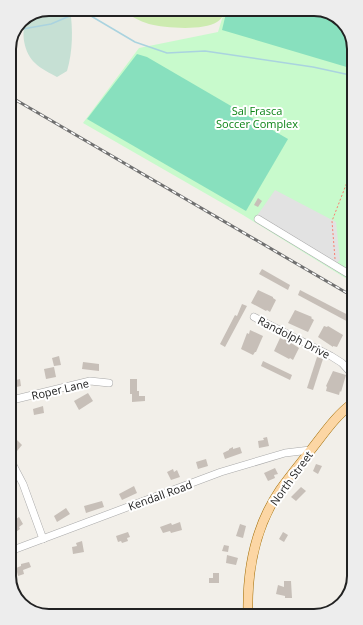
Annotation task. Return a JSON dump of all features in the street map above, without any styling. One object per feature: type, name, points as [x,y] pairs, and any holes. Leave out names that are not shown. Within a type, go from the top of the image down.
[{"type":"main road","name":"North Street","points":[[248,609],[248,587],[252,558],[262,524],[270,506],[280,489],[310,450],[340,414],[347,408]]},
{"type":"street","points":[[258,219],[347,273]]},
{"type":"street","name":"Randolph Drive","points":[[254,317],[331,356],[342,363],[347,368]]},
{"type":"street","name":"Roper Lane","points":[[16,399],[90,381],[109,383]]},
{"type":"street","name":"Kendall Road","points":[[16,549],[243,465],[285,453],[310,450]]},
{"type":"street","points":[[16,471],[23,484],[43,539]]},
{"type":"path","points":[[336,266],[332,221],[347,182]]},
{"type":"green space","points":[[49,16],[71,16],[72,40],[67,71],[57,77],[35,63],[28,54],[24,42],[24,30],[26,26],[36,19]]},
{"type":"green space","points":[[132,16],[223,16],[211,25],[194,28],[164,27],[149,24]]},
{"type":"green space","name":"Sal Frasca Soccer Complex","points":[[223,16],[316,16],[325,18],[332,22],[339,27],[344,34],[347,49],[347,279],[243,215],[83,123],[139,48],[218,32]]},
{"type":"green space","points":[[225,16],[316,16],[325,18],[339,27],[344,34],[347,49],[347,67],[222,30]]},
{"type":"green space","points":[[137,54],[147,57],[288,139],[246,211],[87,119]]},
{"type":"shaded area","points":[[275,190],[336,222],[340,260],[331,268],[254,220]]},
{"type":"building","points":[[258,198],[262,201],[258,207],[254,205]]},
{"type":"building","points":[[262,269],[290,285],[288,290],[259,274]]},
{"type":"building","points":[[258,290],[276,300],[270,312],[251,303]]},
{"type":"building","points":[[300,290],[347,314],[347,321],[298,295]]},
{"type":"building","points":[[242,304],[247,306],[225,347],[220,344],[235,315],[237,316]]},
{"type":"building","points":[[295,310],[312,317],[311,318],[314,320],[308,332],[288,323]]},
{"type":"building","points":[[324,326],[328,326],[343,335],[337,347],[333,347],[318,337]]},
{"type":"building","points":[[250,330],[263,336],[256,352],[253,355],[241,349],[247,333],[249,334]]},
{"type":"building","points":[[280,338],[285,339],[299,348],[293,360],[274,351]]},
{"type":"building","points":[[59,356],[61,365],[54,366],[52,358]]},
{"type":"building","points":[[317,357],[323,359],[313,390],[307,388]]},
{"type":"building","points":[[263,361],[292,375],[290,380],[261,366]]},
{"type":"building","points":[[83,362],[99,364],[99,371],[82,369]]},
{"type":"building","points":[[54,367],[56,377],[46,379],[44,369]]},
{"type":"building","points":[[333,371],[346,375],[339,395],[326,391],[326,386]]},
{"type":"building","points":[[20,379],[21,386],[16,387],[16,380]]},
{"type":"building","points":[[130,379],[137,379],[137,391],[139,391],[139,396],[145,396],[145,401],[132,402],[132,394],[130,394]]},
{"type":"building","points":[[88,393],[93,401],[79,410],[74,401]]},
{"type":"building","points":[[43,406],[44,413],[34,415],[33,409]]},
{"type":"building","points":[[267,437],[269,446],[259,448],[258,441],[264,440],[263,438]]},
{"type":"building","points":[[16,439],[22,445],[17,451],[16,450]]},
{"type":"building","points":[[233,447],[233,449],[240,447],[242,453],[225,459],[223,453]]},
{"type":"building","points":[[206,459],[208,466],[198,469],[196,462]]},
{"type":"building","points":[[316,464],[322,466],[318,474],[313,471]]},
{"type":"building","points":[[275,468],[278,474],[274,475],[275,478],[268,481],[264,473]]},
{"type":"building","points":[[173,469],[174,472],[177,470],[180,477],[171,480],[167,472]]},
{"type":"building","points":[[134,486],[137,493],[122,500],[119,494]]},
{"type":"building","points":[[301,487],[306,491],[296,501],[291,497]]},
{"type":"building","points":[[102,501],[104,507],[86,513],[84,506]]},
{"type":"building","points":[[66,508],[70,514],[57,522],[54,516]]},
{"type":"building","points":[[19,517],[23,524],[16,532],[16,519]]},
{"type":"building","points":[[180,522],[182,530],[171,533],[170,531],[163,533],[160,527],[171,523],[172,525]]},
{"type":"building","points":[[240,524],[246,526],[243,538],[236,536]]},
{"type":"building","points":[[128,532],[130,537],[127,538],[128,541],[122,543],[121,541],[118,542],[116,536]]},
{"type":"building","points":[[283,532],[288,535],[284,542],[279,539]]},
{"type":"building","points":[[82,541],[84,552],[73,554],[72,547],[77,546],[76,543]]},
{"type":"building","points":[[224,545],[229,546],[228,552],[222,551]]},
{"type":"building","points":[[227,555],[238,558],[236,565],[226,563]]},
{"type":"building","points":[[29,562],[31,567],[23,570],[24,574],[18,576],[16,568],[21,566],[21,564]]},
{"type":"building","points":[[213,573],[219,573],[219,583],[209,583],[209,578],[213,578]]},
{"type":"building","points":[[284,581],[291,581],[292,598],[285,598],[285,596],[276,594],[278,585],[284,587]]},
{"type":"waterway","points":[[24,29],[51,24],[70,16]]},
{"type":"waterway","points":[[91,16],[135,42],[167,53],[205,51],[313,67],[347,74]]},
{"type":"railway","points":[[16,100],[347,293]]}]
